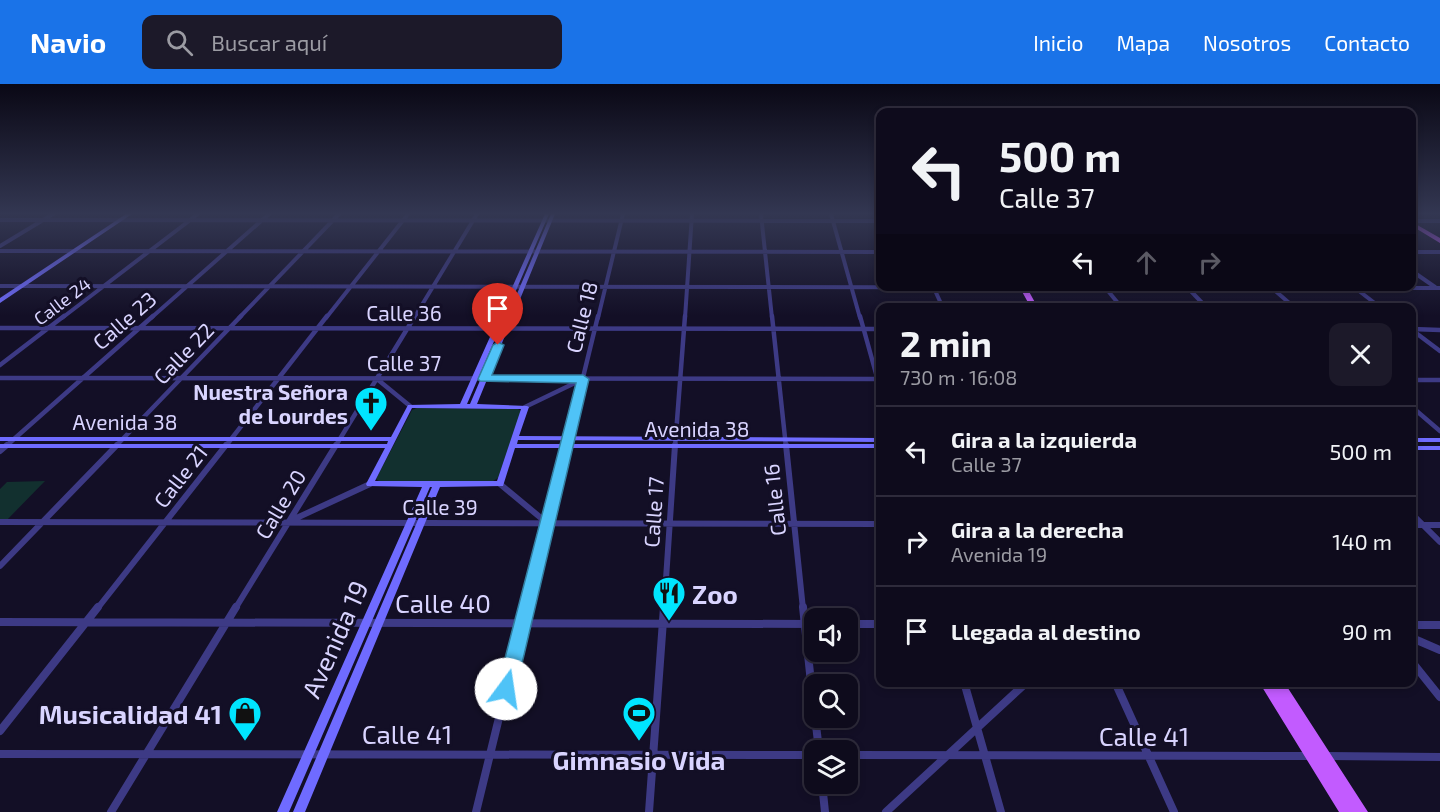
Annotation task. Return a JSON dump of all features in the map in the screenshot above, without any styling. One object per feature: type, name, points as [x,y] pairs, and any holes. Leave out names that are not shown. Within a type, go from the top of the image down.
[{"type":"main road","points":[[0,301],[76,248]]},
{"type":"main road","points":[[473,406],[523,287],[535,248]]},
{"type":"main road","points":[[0,296],[72,251]]},
{"type":"main road","points":[[463,406],[515,287],[534,251]]},
{"type":"main road","points":[[1022,291],[1031,303]]},
{"type":"main road","points":[[410,406],[463,406],[525,406],[500,484],[370,484],[410,406]]},
{"type":"main road","name":"Avenida 38","points":[[0,438],[392,442]]},
{"type":"main road","name":"Avenida 38","points":[[514,442],[676,443],[876,440]]},
{"type":"main road","points":[[1416,440],[1440,440]]},
{"type":"main road","name":"Avenida 38","points":[[2,448],[225,446],[337,442]]},
{"type":"main road","name":"Avenida 38","points":[[786,442],[876,446]]},
{"type":"main road","points":[[1416,447],[1440,448]]},
{"type":"main road","name":"Avenida 19","points":[[283,812],[366,623],[432,484]]},
{"type":"main road","name":"Avenida 19","points":[[299,812],[379,623],[415,523]]},
{"type":"main road","points":[[1269,687],[1361,812]]},
{"type":"main road","points":[[1280,687],[1347,812]]},
{"type":"street","name":"Calle 24","points":[[0,365],[154,248]]},
{"type":"street","name":"Calle 23","points":[[2,448],[231,248]]},
{"type":"street","name":"Calle 22","points":[[0,566],[307,248]]},
{"type":"street","name":"Calle 21","points":[[0,731],[381,248]]},
{"type":"street","name":"Calle 20","points":[[111,812],[456,248]]},
{"type":"street","name":"Calle 18","points":[[476,812],[615,248]]},
{"type":"street","name":"Calle 17","points":[[649,812],[690,248]]},
{"type":"street","name":"Calle 16","points":[[765,248],[804,615]]},
{"type":"street","points":[[841,248],[876,370]]},
{"type":"street","points":[[0,250],[876,252]]},
{"type":"street","points":[[1416,252],[1440,252]]},
{"type":"street","points":[[1416,274],[1439,289]]},
{"type":"street","points":[[0,286],[876,287]]},
{"type":"street","points":[[1416,288],[1439,289]]},
{"type":"street","points":[[1108,291],[1118,303]]},
{"type":"street","points":[[1191,291],[1202,303]]},
{"type":"street","points":[[1276,291],[1289,303]]},
{"type":"street","points":[[1359,291],[1375,303]]},
{"type":"street","name":"Calle 36","points":[[0,328],[876,329]]},
{"type":"street","points":[[1416,330],[1440,330]]},
{"type":"street","points":[[1416,333],[1440,351]]},
{"type":"street","name":"Calle 37","points":[[0,378],[876,380]]},
{"type":"street","points":[[376,379],[410,406]]},
{"type":"street","points":[[525,406],[583,379]]},
{"type":"street","points":[[1416,380],[1440,380]]},
{"type":"street","points":[[1416,410],[1440,431]]},
{"type":"street","points":[[288,523],[370,484]]},
{"type":"street","points":[[500,484],[547,523]]},
{"type":"street","points":[[1416,517],[1440,542]]},
{"type":"street","name":"Calle 39","points":[[0,522],[876,524]]},
{"type":"street","points":[[1416,525],[1440,525]]},
{"type":"street","name":"Calle 40","points":[[0,622],[804,624]]},
{"type":"street","points":[[858,624],[876,624]]},
{"type":"street","points":[[1416,625],[1440,625]]},
{"type":"street","points":[[1416,640],[1440,650]]},
{"type":"street","points":[[1416,667],[1440,697]]},
{"type":"street","points":[[965,687],[1001,812]]},
{"type":"street","points":[[886,812],[1022,687]]},
{"type":"street","points":[[1117,687],[1174,812]]},
{"type":"street","name":"Calle 41","points":[[0,754],[804,755]]},
{"type":"street","name":"Calle 41","points":[[858,755],[1440,757]]},
{"type":"street","points":[[823,794],[825,812]]},
{"type":"green space","points":[[417,408],[518,409],[521,411],[498,478],[493,481],[379,481],[376,479],[412,410]]},
{"type":"green space","points":[[45,481],[5,522],[0,522],[0,489],[7,482]]},
{"type":"place","name":"Nuestra Señora de Lourdes","points":[[371,432]]},
{"type":"place","name":"Zoo","points":[[669,622]]},
{"type":"place","name":"Musicalidad 41","points":[[245,742]]},
{"type":"place","name":"Gimnasio Vida","points":[[639,742]]},
{"type":"route","points":[[498,345],[484,379],[583,379],[506,689]]}]
